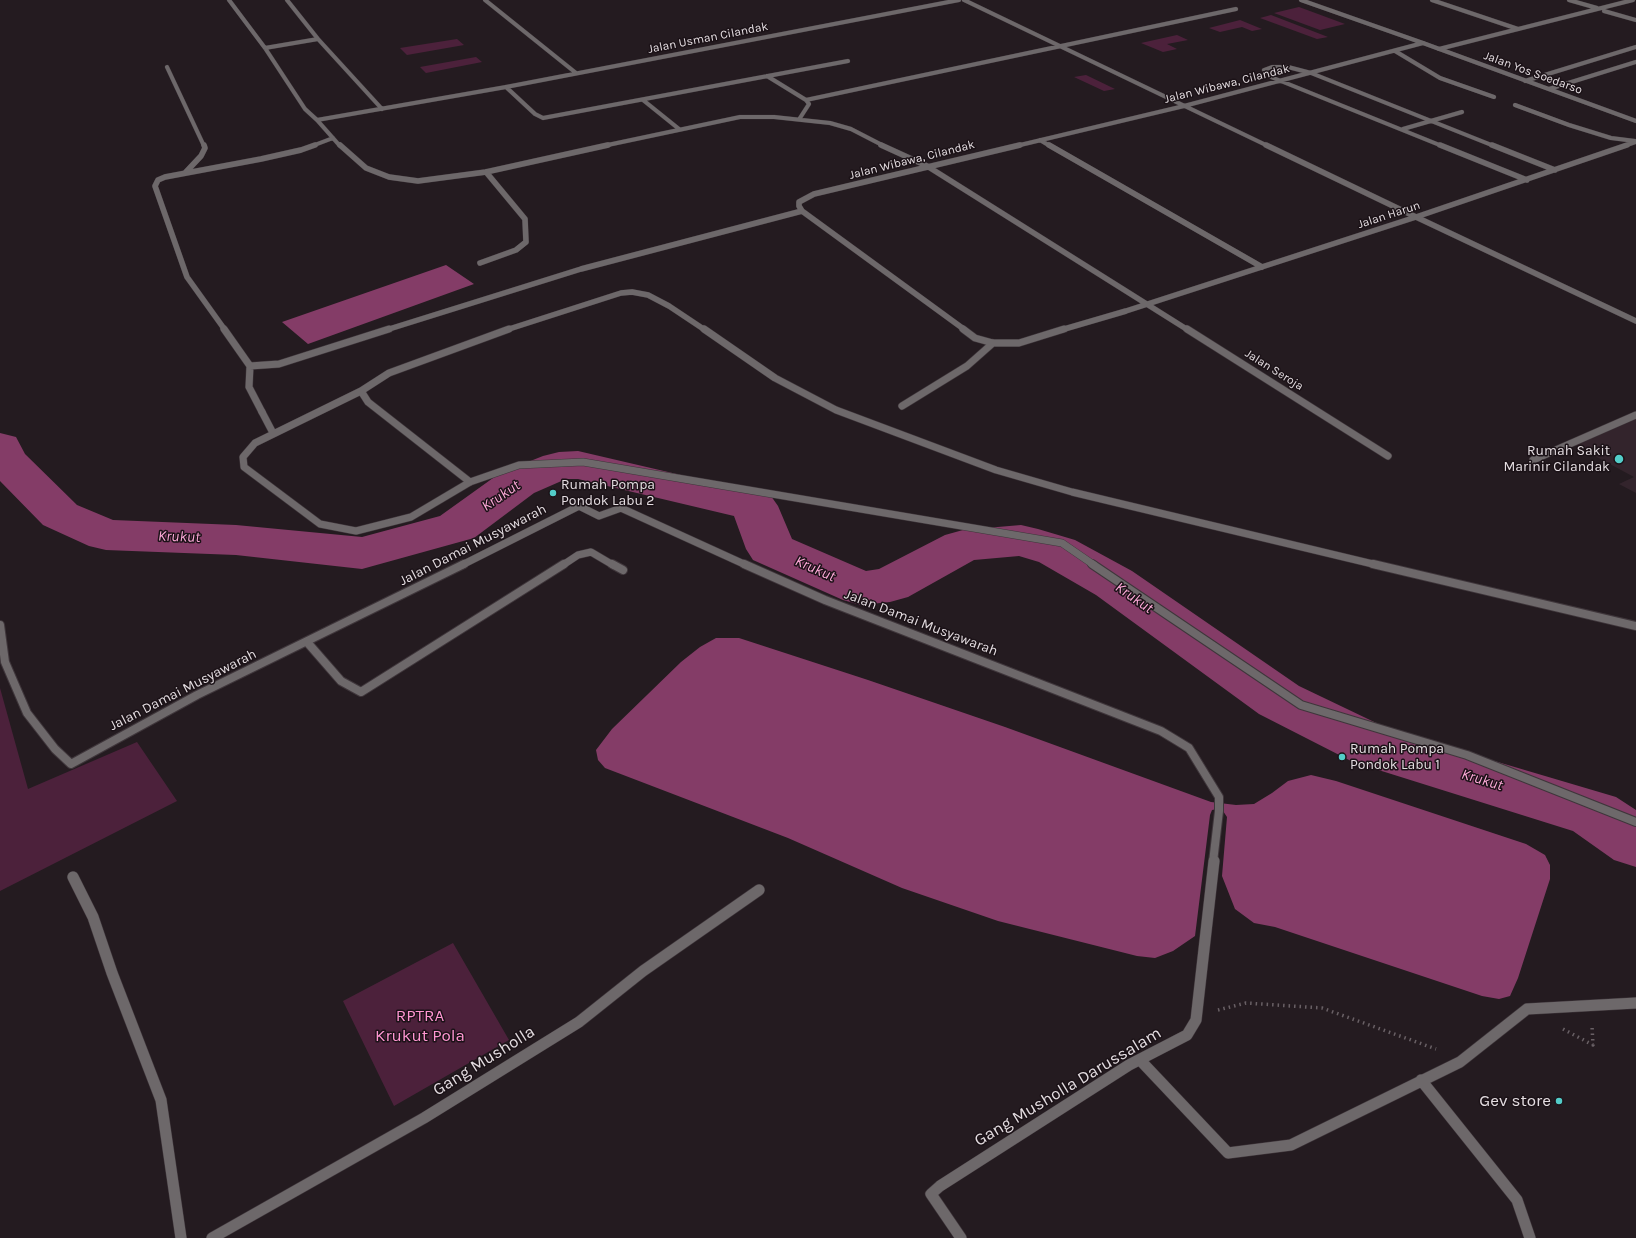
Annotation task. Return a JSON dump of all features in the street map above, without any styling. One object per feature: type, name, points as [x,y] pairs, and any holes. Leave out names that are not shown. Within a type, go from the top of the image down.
[{"type":"street","name":"Jalan Seroja","points":[[229,0],[265,48],[305,109],[318,120],[346,152],[366,168],[389,177],[418,181],[486,172],[740,117],[774,116],[800,118],[830,123],[851,129],[927,166],[1388,456]]},
{"type":"street","points":[[287,0],[318,39],[382,109]]},
{"type":"street","points":[[484,0],[576,73]]},
{"type":"street","name":"Jalan Usman Cilandak","points":[[318,120],[506,87],[959,0]]},
{"type":"street","points":[[964,0],[1636,321]]},
{"type":"street","name":"Jalan Yos Soedarso","points":[[1301,0],[1636,121]]},
{"type":"street","points":[[1432,0],[1518,29]]},
{"type":"street","points":[[1569,0],[1598,9]]},
{"type":"street","points":[[1439,49],[1633,0]]},
{"type":"street","points":[[806,100],[1236,9]]},
{"type":"street","points":[[1604,11],[1636,20]]},
{"type":"street","points":[[265,48],[318,39]]},
{"type":"street","name":"Jalan Wibawa, Cilandak","points":[[802,211],[799,206],[799,202],[804,198],[927,166],[1184,106],[1423,44]]},
{"type":"street","points":[[1526,81],[1636,47]]},
{"type":"street","points":[[1395,51],[1440,78],[1494,97]]},
{"type":"street","points":[[506,87],[535,114],[543,118],[848,61]]},
{"type":"street","points":[[1549,89],[1636,62]]},
{"type":"street","points":[[1527,180],[1271,77],[1264,70],[1272,67],[1288,67],[1311,73],[1433,120],[1555,170]]},
{"type":"street","points":[[168,68],[205,148],[201,156],[185,173]]},
{"type":"street","points":[[767,76],[806,100],[809,104],[800,118]]},
{"type":"street","points":[[642,100],[679,129]]},
{"type":"street","points":[[1515,105],[1568,126],[1611,138],[1636,142]]},
{"type":"street","points":[[1403,129],[1462,112]]},
{"type":"street","points":[[273,433],[249,387],[250,366],[187,277],[155,186],[158,180],[185,173],[301,150],[333,138]]},
{"type":"street","points":[[1040,140],[1262,267]]},
{"type":"street","name":"Jalan Harun","points":[[1148,304],[1416,217],[1636,142]]},
{"type":"street","points":[[480,263],[516,250],[526,242],[525,219],[486,172]]},
{"type":"street","points":[[250,366],[279,364],[581,269],[802,211],[975,338],[1007,344],[1027,341],[1148,304]]},
{"type":"street","points":[[1636,626],[1080,493],[996,470],[836,410],[775,378],[669,306],[648,295],[632,292],[621,293],[524,324],[389,373],[361,391],[255,443],[243,457],[244,467],[320,524],[356,531],[411,517],[470,482],[519,465],[583,462],[1062,543],[1301,705],[1467,755],[1636,822]]},
{"type":"street","points":[[902,406],[966,366],[993,342]]},
{"type":"street","points":[[361,391],[368,402],[470,482]]},
{"type":"street","points":[[1533,460],[1636,415]]},
{"type":"street","name":"Jalan Damai Musyawarah","points":[[0,625],[5,662],[27,713],[56,749],[71,764],[197,695],[307,642],[579,506],[599,516],[621,508],[825,600],[1161,731],[1189,748],[1219,797]]},
{"type":"street","points":[[307,642],[341,681],[361,692],[578,555],[591,552],[623,570]]},
{"type":"street","name":"Gang Musholla Darussalam","points":[[961,1238],[931,1194],[953,1177],[1129,1065],[1187,1035],[1196,1020],[1219,811],[1219,797]]},
{"type":"street","points":[[73,877],[93,917],[112,973],[161,1100],[181,1238]]},
{"type":"street","name":"Gang Musholla","points":[[212,1238],[424,1118],[579,1022],[643,971],[759,890]]},
{"type":"street","points":[[1140,1060],[1228,1153],[1291,1144],[1460,1062],[1527,1009],[1636,1003]]},
{"type":"street","points":[[1421,1080],[1517,1200],[1530,1238]]},
{"type":"path","points":[[1197,1003],[1208,1012],[1246,1003],[1322,1008],[1430,1046],[1460,1062]]},
{"type":"shaded area","points":[[446,265],[474,284],[308,344],[282,322]]},
{"type":"shaded area","name":"Rumah Sakit Marinir Cilandak","points":[[1636,411],[1636,493],[1619,484],[1634,477],[1569,442]]},
{"type":"shaded area","points":[[716,638],[739,638],[868,680],[1005,727],[1211,802],[1236,805],[1254,804],[1288,781],[1311,775],[1336,781],[1526,844],[1545,855],[1550,865],[1550,879],[1518,978],[1510,996],[1499,999],[1482,996],[1275,927],[1254,923],[1235,909],[1222,876],[1227,817],[1223,811],[1217,809],[1212,810],[1210,815],[1195,936],[1173,951],[1155,958],[1137,956],[998,921],[902,888],[788,838],[605,768],[598,760],[596,750],[612,729],[681,662],[700,647]]},
{"type":"green space","points":[[1299,7],[1345,24],[1320,30],[1274,13]]},
{"type":"green space","points":[[1271,15],[1328,37],[1317,39],[1260,18]]},
{"type":"green space","points":[[1240,20],[1262,29],[1252,31],[1242,27],[1220,32],[1209,28]]},
{"type":"green space","points":[[1177,35],[1188,40],[1167,44],[1177,49],[1163,52],[1141,43]]},
{"type":"green space","points":[[457,39],[464,45],[407,55],[400,48]]},
{"type":"green space","points":[[476,57],[482,62],[426,73],[420,67]]},
{"type":"green space","points":[[1086,75],[1115,89],[1104,91],[1074,77]]},
{"type":"green space","points":[[0,688],[28,789],[137,742],[177,801],[0,891]]},
{"type":"green space","name":"RPTRA Krukut Pola","points":[[453,943],[509,1040],[394,1106],[343,1001]]},
{"type":"waterway","name":"Krukut","points":[[0,447],[4,459],[60,515],[106,535],[236,540],[362,553],[457,527],[517,483],[559,466],[578,465],[754,506],[771,549],[861,588],[890,585],[963,546],[1021,540],[1057,551],[1114,583],[1279,700],[1374,747],[1594,814],[1636,842]]},
{"type":"place","name":"Rumah Sakit Marinir Cilandak","points":[[1619,459]]},
{"type":"place","name":"Rumah Pompa Pondok Labu 2","points":[[553,493]]},
{"type":"place","name":"Rumah Pompa Pondok Labu 1","points":[[1342,757]]},
{"type":"place","name":"Gev store","points":[[1559,1101]]}]
